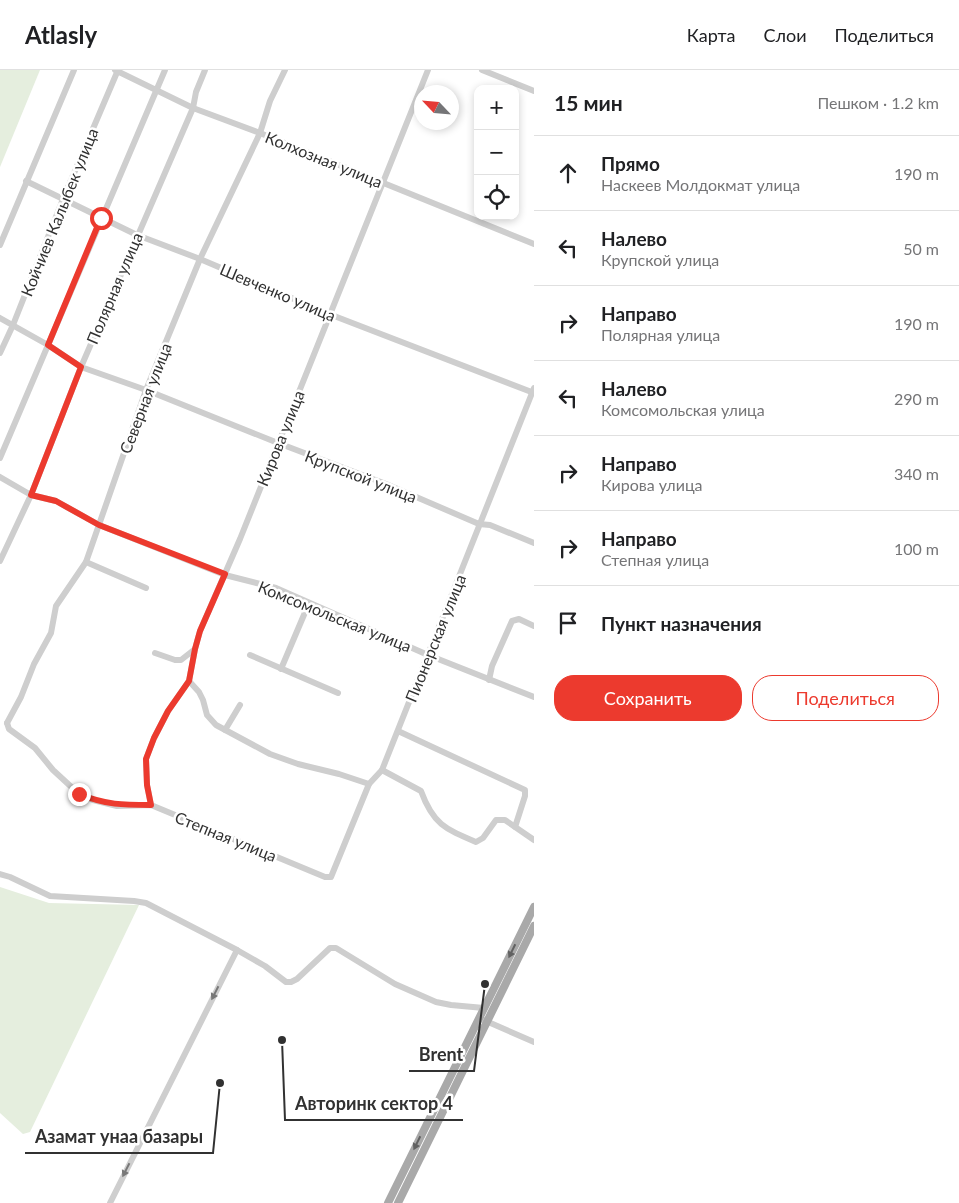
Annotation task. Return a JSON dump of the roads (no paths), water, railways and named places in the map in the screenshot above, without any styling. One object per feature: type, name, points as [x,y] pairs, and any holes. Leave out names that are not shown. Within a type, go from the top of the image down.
[{"type":"main road","points":[[398,1203],[487,1022],[534,907]]},
{"type":"main road","points":[[388,1203],[484,1008],[534,926]]},
{"type":"street","points":[[0,245],[74,70]]},
{"type":"street","name":"Колхозная улица","points":[[117,70],[193,108],[260,132],[534,244]]},
{"type":"street","name":"Койчиев Калыбек улица","points":[[0,353],[117,70]]},
{"type":"street","points":[[0,458],[165,70]]},
{"type":"street","name":"Полярная улица","points":[[0,561],[31,495],[81,367],[193,108],[196,92],[205,70]]},
{"type":"street","name":"Северная улица","points":[[4,723],[22,697],[34,664],[51,633],[56,606],[86,562],[146,390],[200,259],[260,132],[270,101],[285,70]]},
{"type":"street","name":"Кирова улица","points":[[151,805],[147,785],[146,759],[168,711],[189,681],[200,631],[225,574],[428,70]]},
{"type":"street","points":[[482,70],[534,91]]},
{"type":"street","name":"Шевченко улица","points":[[27,181],[137,235],[200,259],[329,314],[533,391]]},
{"type":"street","name":"Крупской улица","points":[[0,318],[48,345],[81,367],[146,390],[386,484],[479,524],[490,525],[534,543]]},
{"type":"street","name":"Пионерская улица","points":[[325,876],[331,877],[334,872],[369,784],[382,770],[533,391]]},
{"type":"street","name":"Комсомольская улица","points":[[0,477],[31,495],[56,501],[99,525],[225,574],[276,588],[428,655],[534,697]]},
{"type":"street","points":[[86,562],[146,588]]},
{"type":"street","points":[[281,669],[309,603]]},
{"type":"street","points":[[489,680],[492,666],[512,621],[519,619],[534,626]]},
{"type":"street","points":[[155,653],[175,660],[181,660],[195,649]]},
{"type":"street","points":[[250,655],[338,693]]},
{"type":"street","points":[[189,681],[199,692],[207,715],[216,725],[270,754],[369,784]]},
{"type":"street","points":[[226,730],[240,705]]},
{"type":"street","name":"Степная улица","points":[[4,723],[9,729],[35,748],[53,770],[79,794],[93,800],[117,806],[151,805],[325,876]]},
{"type":"street","points":[[398,731],[525,790],[525,796],[515,827]]},
{"type":"street","points":[[382,770],[421,791],[439,824],[458,835],[476,842],[483,838],[496,820],[505,820],[534,840]]},
{"type":"street","points":[[0,883],[2,875],[50,896],[146,903],[237,950],[265,966],[286,982],[291,982],[306,972],[326,950],[336,948],[395,984],[436,1002],[484,1008]]},
{"type":"street","points":[[110,1203],[237,950]]},
{"type":"street","points":[[479,1018],[534,1042]]},
{"type":"place","name":"Brent","points":[[485,984]]},
{"type":"place","name":"Авторинк сектор 4","points":[[282,1040]]},
{"type":"place","name":"Азамат унаа базары","points":[[220,1083]]}]
